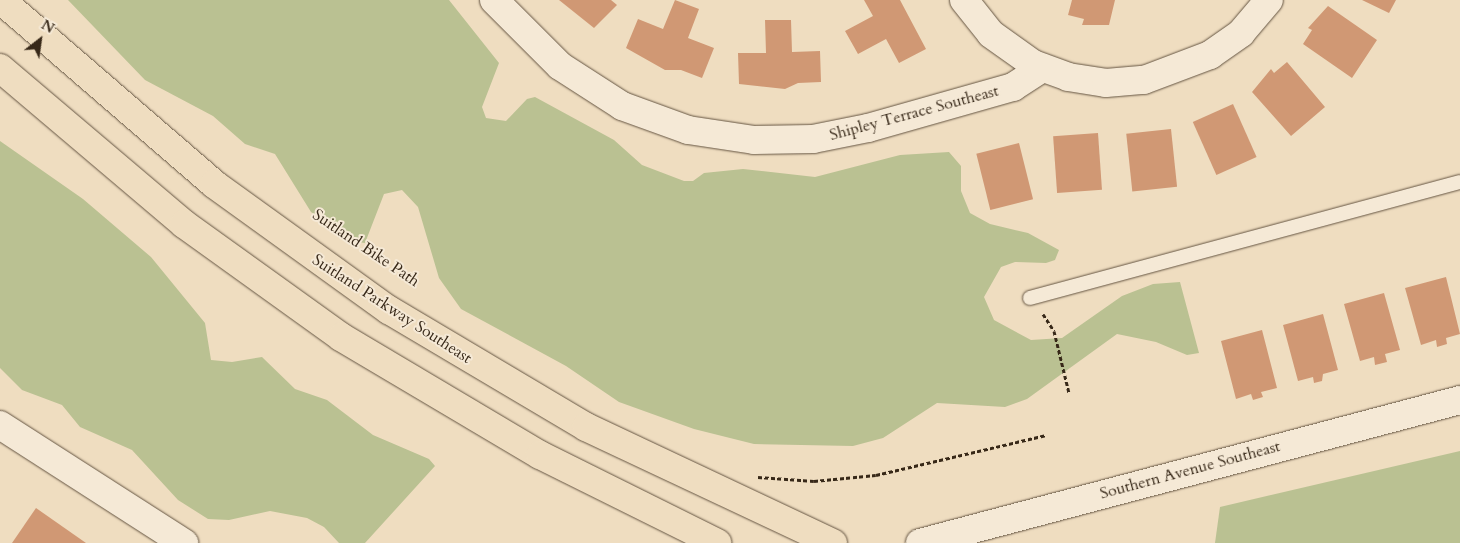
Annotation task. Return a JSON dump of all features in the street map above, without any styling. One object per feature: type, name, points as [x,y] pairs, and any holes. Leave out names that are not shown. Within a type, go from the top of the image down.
[{"type":"highway","name":"Suitland Parkway Southeast","points":[[1,0],[214,184],[389,310],[586,427],[833,543]]},
{"type":"highway","points":[[0,68],[184,224],[341,337],[540,455],[717,543]]},
{"type":"street","name":"Shipley Terrace Southeast","points":[[494,0],[560,66],[622,106],[688,130],[754,140],[813,138],[868,128],[1012,88],[1042,68]]},
{"type":"street","points":[[964,0],[1002,44],[1042,68],[1106,82],[1158,76],[1225,46],[1269,0]]},
{"type":"street","name":"Southern Avenue Southeast","points":[[920,543],[1460,400]]},
{"type":"street","points":[[0,425],[184,543]]},
{"type":"lane","points":[[1030,298],[1460,182]]},
{"type":"path","points":[[1030,298],[1054,331],[1069,393]]},
{"type":"path","points":[[749,475],[814,481],[876,475],[1046,435]]},
{"type":"green space","points":[[68,0],[449,0],[499,63],[482,107],[486,118],[506,121],[527,99],[535,97],[614,140],[642,165],[684,181],[693,181],[704,173],[743,169],[815,177],[900,155],[949,152],[961,166],[961,191],[970,213],[990,224],[1028,233],[1059,250],[1055,260],[1046,263],[1015,262],[1001,267],[984,297],[994,320],[1031,340],[1062,338],[1122,296],[1153,284],[1180,282],[1199,353],[1187,355],[1156,342],[1117,334],[1027,399],[1005,407],[937,403],[883,438],[853,446],[754,444],[694,429],[619,402],[566,366],[461,309],[439,278],[418,207],[402,190],[384,194],[365,243],[351,241],[311,212],[275,154],[245,144],[213,116],[145,80]]},
{"type":"green space","points":[[0,141],[83,199],[151,257],[205,323],[211,360],[232,362],[262,357],[295,389],[327,400],[373,435],[429,459],[435,466],[365,543],[339,543],[324,527],[307,518],[270,511],[229,520],[208,519],[178,500],[132,450],[80,427],[62,405],[22,390],[0,368]]},
{"type":"green space","points":[[1460,451],[1460,543],[1215,543],[1220,507]]},
{"type":"building","points":[[559,0],[611,0],[617,5],[594,28]]},
{"type":"building","points":[[675,0],[699,9],[688,38],[714,48],[702,78],[681,70],[665,70],[626,48],[638,19],[663,29]]},
{"type":"building","points":[[864,0],[900,0],[926,49],[899,63],[886,39],[858,54],[845,31],[873,16]]},
{"type":"building","points":[[1072,0],[1115,0],[1109,25],[1082,25],[1084,19],[1068,15]]},
{"type":"building","points":[[1362,0],[1396,0],[1389,13]]},
{"type":"building","points":[[1328,6],[1377,40],[1352,78],[1303,44],[1312,30],[1308,28]]},
{"type":"building","points":[[765,20],[791,20],[792,52],[820,51],[821,82],[798,83],[785,89],[739,84],[738,53],[766,53]]},
{"type":"building","points":[[1287,62],[1325,107],[1291,136],[1252,92],[1271,69],[1274,73]]},
{"type":"building","points":[[1233,104],[1257,157],[1216,175],[1193,122]]},
{"type":"building","points":[[1171,129],[1177,187],[1132,191],[1126,134]]},
{"type":"building","points":[[1098,133],[1102,190],[1057,193],[1053,136]]},
{"type":"building","points":[[1019,143],[1033,199],[990,210],[976,154]]},
{"type":"building","points":[[1446,277],[1460,334],[1446,338],[1447,344],[1437,347],[1436,340],[1421,345],[1405,288]]},
{"type":"building","points":[[1384,293],[1400,350],[1385,354],[1387,362],[1375,365],[1374,357],[1360,361],[1344,304]]},
{"type":"building","points":[[1323,314],[1338,370],[1323,374],[1322,381],[1314,383],[1313,377],[1298,381],[1283,325]]},
{"type":"building","points":[[1262,330],[1277,388],[1261,392],[1263,397],[1253,400],[1251,394],[1236,399],[1221,341]]},
{"type":"building","points":[[36,508],[86,543],[12,543]]}]
